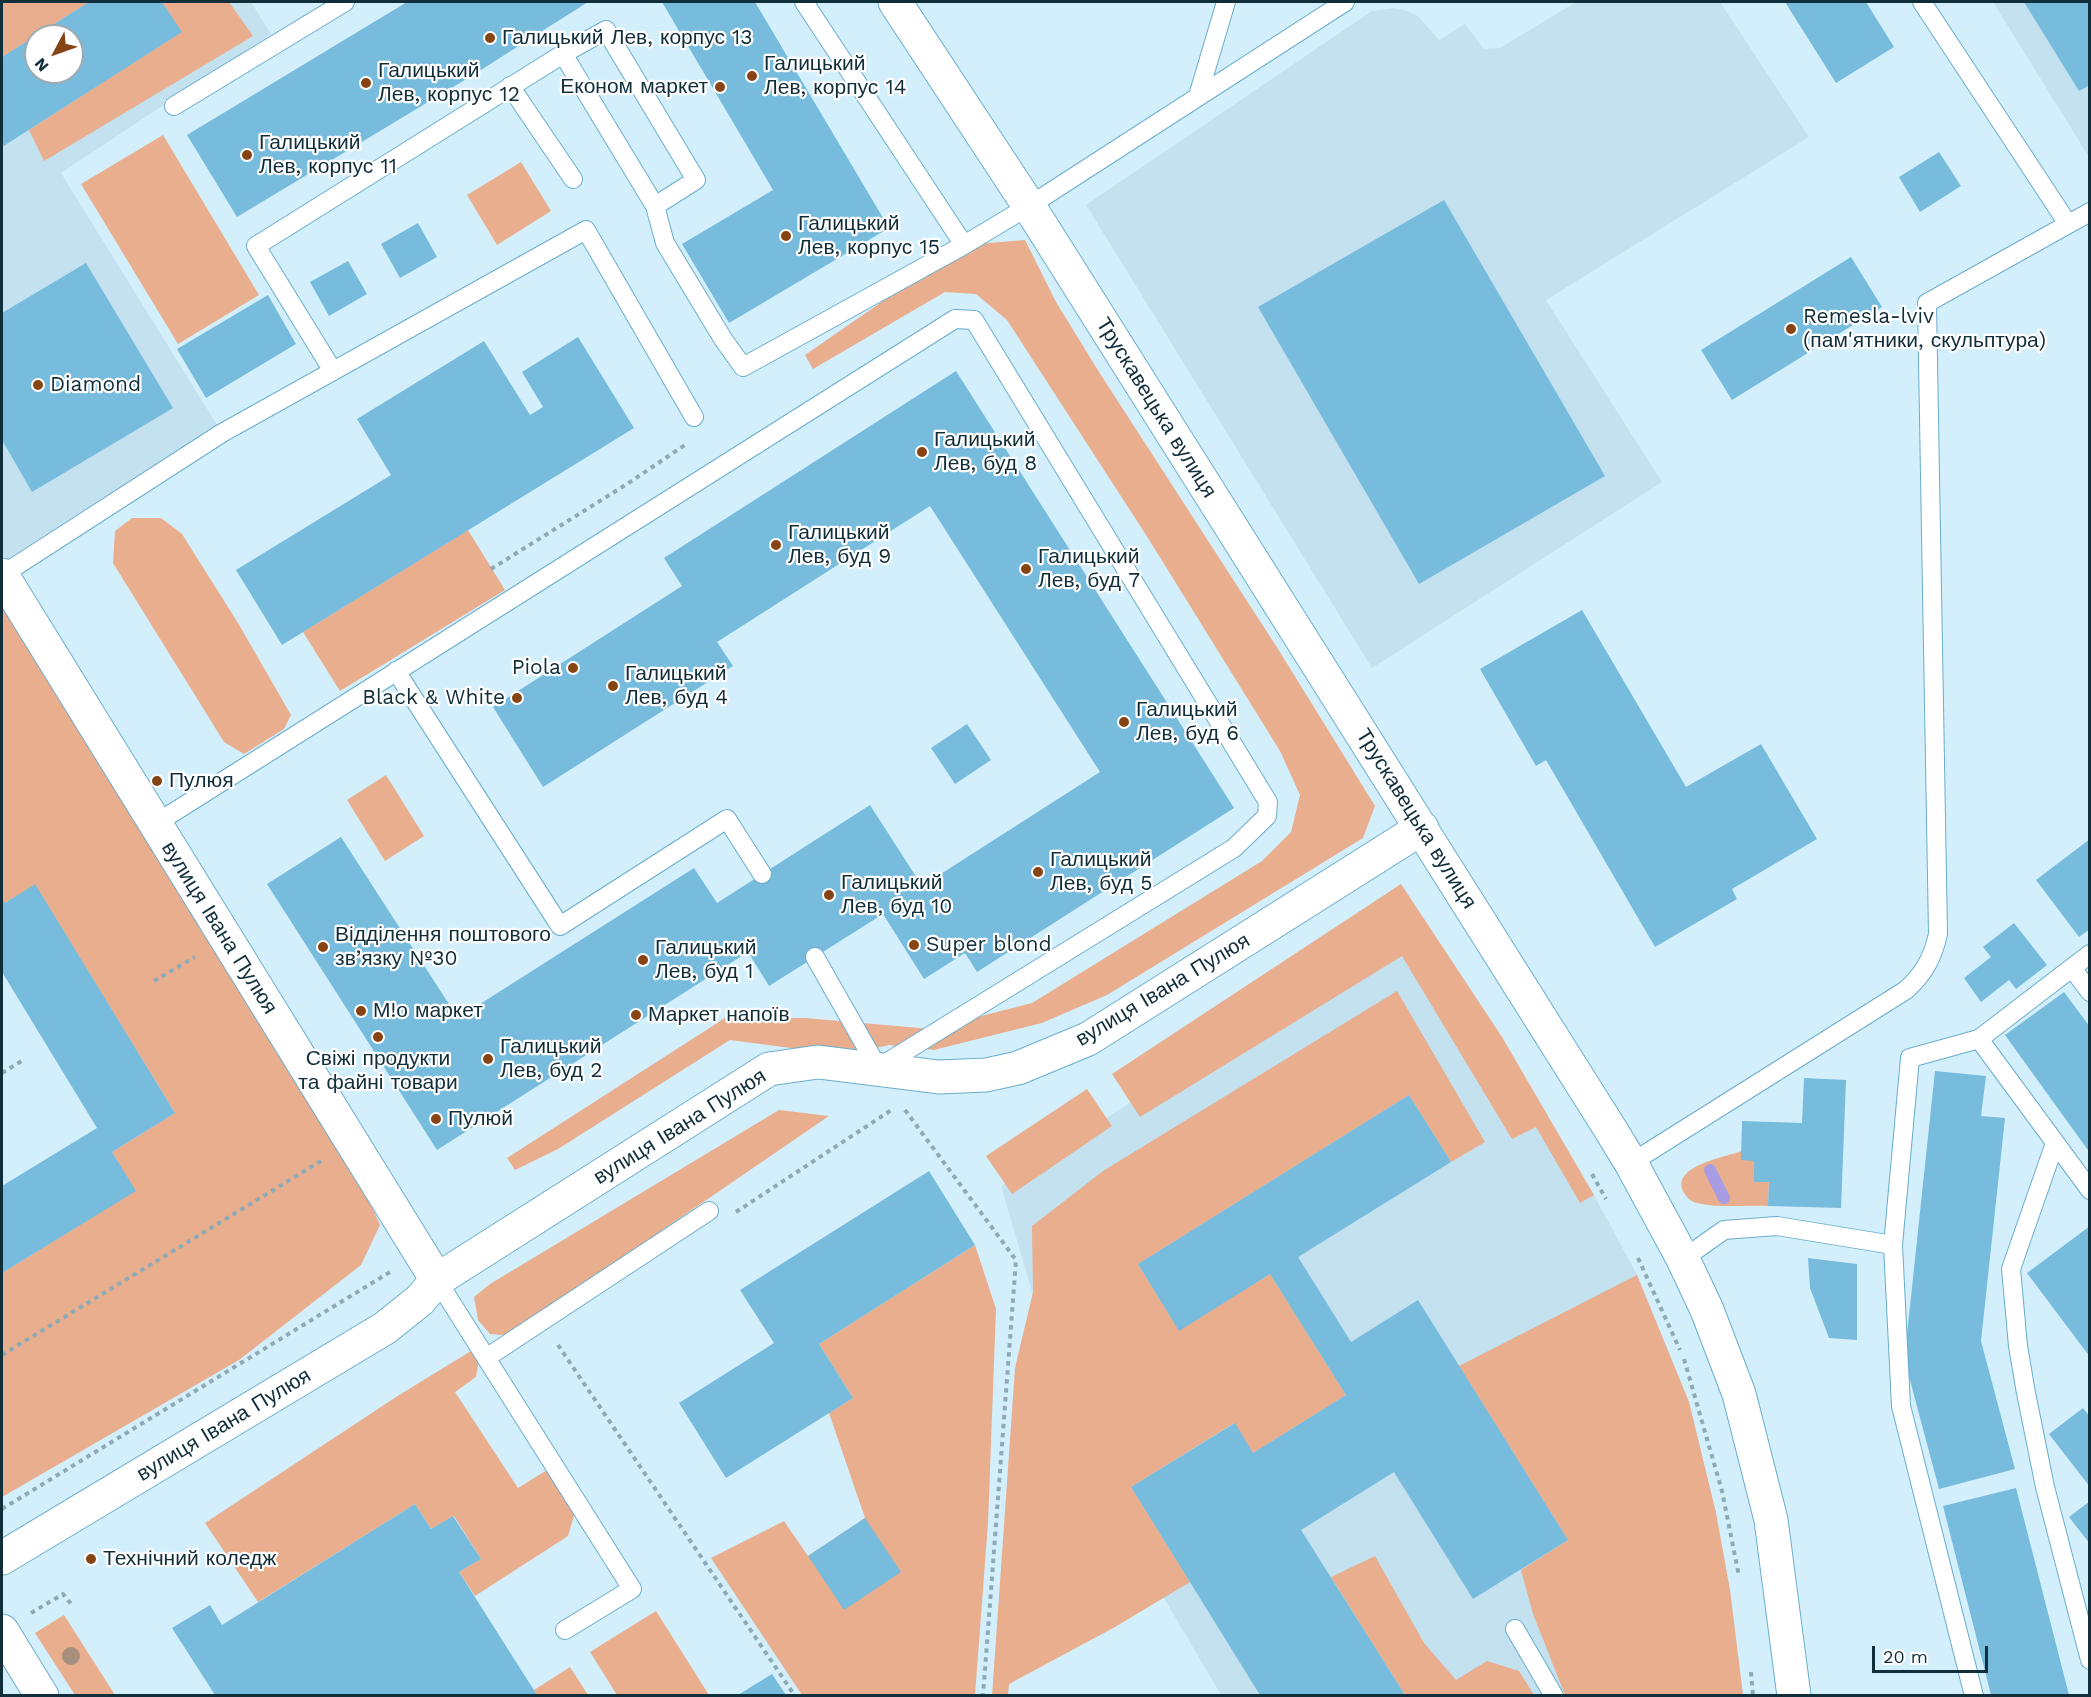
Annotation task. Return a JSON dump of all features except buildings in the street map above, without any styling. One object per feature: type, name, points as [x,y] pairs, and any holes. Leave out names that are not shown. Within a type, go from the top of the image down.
[{"type":"street","name":"Трускавецька вулиця","points":[[895,2],[1029,206],[1422,828],[1631,1163],[1683,1259],[1707,1310],[1739,1394],[1768,1509],[1794,1695]]},
{"type":"street","name":"вулиця Івана Пулюя","points":[[2,575],[429,1267]]},
{"type":"street","name":"вулиця Івана Пулюя","points":[[2,1558],[385,1328],[420,1300],[429,1267],[769,1069],[818,1062],[939,1077],[986,1075],[1018,1068],[1088,1039],[1422,828]]},
{"type":"street","points":[[12,1625],[42,1695]]},
{"type":"lane","points":[[174,106],[345,2]]},
{"type":"lane","points":[[804,2],[964,245]]},
{"type":"lane","points":[[1198,96],[1226,2]]},
{"type":"lane","points":[[563,54],[655,206],[665,243],[723,339],[743,367],[964,245],[1029,206],[1346,2]]},
{"type":"lane","points":[[1922,2],[2068,224]]},
{"type":"lane","points":[[333,371],[256,246],[510,86],[606,30],[696,180],[655,206]]},
{"type":"lane","points":[[510,86],[573,179]]},
{"type":"lane","points":[[1631,1163],[1906,990],[1924,971],[1931,959],[1938,934],[1928,303],[2090,212]]},
{"type":"lane","points":[[2,575],[222,433],[586,231],[694,417]]},
{"type":"lane","points":[[155,824],[955,319],[974,321],[1268,802],[1267,816],[1234,848],[878,1068],[815,957]]},
{"type":"lane","points":[[396,671],[560,926],[727,819],[762,874]]},
{"type":"lane","points":[[1974,1695],[1901,1406],[1893,1245],[1910,1058],[1979,1039],[2090,954]]},
{"type":"lane","points":[[2072,968],[2090,992]]},
{"type":"lane","points":[[1979,1039],[2090,1190]]},
{"type":"lane","points":[[2055,1143],[2011,1269],[2018,1346],[2026,1393],[2045,1487],[2090,1660]]},
{"type":"lane","points":[[486,1358],[709,1211]]},
{"type":"lane","points":[[1683,1259],[1724,1230],[1777,1226],[1893,1245]]},
{"type":"lane","points":[[429,1267],[632,1589],[565,1630]]},
{"type":"lane","points":[[1515,1629],[1554,1695]]},
{"type":"path","points":[[491,569],[627,484],[690,441],[694,417]]},
{"type":"path","points":[[154,981],[225,938]]},
{"type":"path","points":[[2,1073],[24,1059]]},
{"type":"path","points":[[901,1104],[1016,1260],[983,1695]]},
{"type":"path","points":[[2,1355],[352,1142]]},
{"type":"path","points":[[1587,1166],[1610,1206]]},
{"type":"path","points":[[1637,1256],[1683,1356],[1722,1491],[1740,1580]]},
{"type":"path","points":[[2,1509],[429,1267]]},
{"type":"path","points":[[557,1343],[795,1695]]},
{"type":"path","points":[[12,1625],[63,1594],[71,1604]]},
{"type":"path","points":[[1751,1672],[1753,1695]]},
{"type":"shaded area","points":[[2,2],[251,2],[271,34],[61,173],[222,433],[8,563],[2,552]]},
{"type":"shaded area","points":[[2,2],[89,2],[54,24],[24,24],[24,43],[2,57]]},
{"type":"shaded area","points":[[162,2],[229,2],[253,36],[44,161],[29,130],[181,32]]},
{"type":"shaded area","points":[[1576,2],[1720,2],[1809,137],[1546,300],[1662,482],[1372,668],[1086,205],[1372,11],[1394,8],[1407,11],[1418,16],[1439,40],[1465,24],[1484,49],[1500,48]]},
{"type":"shaded area","points":[[1993,2],[2089,2],[2089,157]]},
{"type":"shaded area","points":[[163,135],[259,295],[178,344],[81,184]]},
{"type":"shaded area","points":[[521,162],[551,211],[497,245],[467,195]]},
{"type":"shaded area","points":[[1025,240],[1056,302],[1099,372],[1278,649],[1375,806],[1363,838],[1107,995],[1042,1023],[934,1050],[889,1045],[844,1055],[730,1040],[558,1149],[515,1170],[507,1158],[725,1018],[805,1018],[931,1029],[1032,1003],[1262,861],[1291,832],[1300,795],[1280,751],[1148,538],[1007,320],[976,294],[945,292],[813,369],[805,355],[964,245]]},
{"type":"shaded area","points":[[132,518],[161,518],[182,534],[238,623],[291,715],[284,729],[244,754],[224,742],[113,563],[115,531]]},
{"type":"shaded area","points":[[468,530],[505,590],[340,691],[303,632]]},
{"type":"shaded area","points":[[2,593],[341,1138],[380,1225],[361,1265],[239,1360],[2,1497],[2,1273],[135,1191],[112,1152],[175,1113],[35,885],[5,903],[2,898]]},
{"type":"shaded area","points":[[386,775],[424,836],[385,861],[347,800]]},
{"type":"shaded area","points":[[1401,884],[1502,1037],[1594,1195],[1580,1203],[1536,1127],[1512,1139],[1402,956],[1140,1117],[1112,1074]]},
{"type":"shaded area","points":[[1421,915],[1594,1195],[1637,1275],[1689,1402],[1716,1513],[1730,1590],[1743,1695],[1221,1695],[1080,1455],[1001,1186]]},
{"type":"shaded area","points":[[1397,991],[1485,1142],[1451,1162],[1409,1095],[1138,1264],[1179,1330],[1270,1274],[1346,1395],[1253,1453],[1234,1423],[1131,1487],[1190,1582],[1115,1627],[1009,1684],[1008,1695],[992,1696],[1015,1368],[1033,1292],[1032,1226],[1103,1171]]},
{"type":"shaded area","points":[[1087,1089],[1112,1126],[1012,1194],[986,1156]]},
{"type":"shaded area","points":[[779,1110],[829,1116],[512,1333],[490,1334],[478,1320],[474,1297],[490,1284]]},
{"type":"shaded area","points":[[1742,1151],[1754,1161],[1754,1181],[1769,1182],[1768,1206],[1704,1205],[1689,1199],[1683,1191],[1682,1182],[1685,1175],[1702,1164]]},
{"type":"shaded area","points":[[975,1245],[996,1309],[988,1523],[975,1695],[802,1695],[711,1558],[784,1521],[808,1556],[865,1518],[829,1413],[853,1398],[819,1344]]},
{"type":"shaded area","points":[[1637,1275],[1689,1402],[1716,1513],[1730,1590],[1743,1695],[1565,1695],[1533,1614],[1521,1570],[1568,1540],[1459,1366]]},
{"type":"shaded area","points":[[471,1351],[479,1360],[476,1377],[455,1392],[518,1488],[547,1470],[575,1512],[568,1536],[475,1596],[459,1572],[481,1559],[454,1516],[431,1529],[415,1504],[258,1602],[205,1523],[396,1397]]},
{"type":"shaded area","points":[[1375,1556],[1424,1643],[1456,1680],[1487,1661],[1519,1671],[1534,1695],[1405,1695],[1331,1577]]},
{"type":"shaded area","points":[[656,1611],[709,1695],[617,1695],[590,1652]]},
{"type":"shaded area","points":[[64,1615],[115,1695],[75,1695],[35,1633]]},
{"type":"shaded area","points":[[570,1667],[588,1695],[537,1695],[534,1690]]},
{"type":"waterway","points":[[1710,1170],[1724,1198]]},
{"type":"place","name":"Галицький Лев, корпус 13","points":[[490,38]]},
{"type":"place","name":"Галицький Лев, корпус 14","points":[[752,76]]},
{"type":"place","name":"Галицький Лев, корпус 12","points":[[366,83]]},
{"type":"place","name":"Економ маркет","points":[[720,87]]},
{"type":"place","name":"Галицький Лев, корпус 11","points":[[247,155]]},
{"type":"place","name":"Галицький Лев, корпус 15","points":[[786,236]]},
{"type":"place","name":"Remesla-lviv (пам'ятники, скульптура)","points":[[1791,329]]},
{"type":"place","name":"Diamond","points":[[38,385]]},
{"type":"place","name":"Галицький Лев, буд 8","points":[[922,452]]},
{"type":"place","name":"Галицький Лев, буд 9","points":[[776,545]]},
{"type":"place","name":"Галицький Лев, буд 7","points":[[1026,569]]},
{"type":"place","name":"Piola","points":[[573,668]]},
{"type":"place","name":"Галицький Лев, буд 4","points":[[613,686]]},
{"type":"place","name":"Black & White","points":[[517,698]]},
{"type":"place","name":"Галицький Лев, буд 6","points":[[1124,722]]},
{"type":"place","name":"Пулюя","points":[[157,781]]},
{"type":"place","name":"Галицький Лев, буд 5","points":[[1038,872]]},
{"type":"place","name":"Галицький Лев, буд 10","points":[[829,895]]},
{"type":"place","name":"Super blond","points":[[914,945]]},
{"type":"place","name":"Відділення поштового зв’язку №30","points":[[323,947]]},
{"type":"place","name":"Галицький Лев, буд 1","points":[[643,960]]},
{"type":"place","name":"М!о маркет","points":[[361,1011]]},
{"type":"place","name":"Маркет напоїв","points":[[636,1015]]},
{"type":"place","name":"Свіжі продукти та файні товари","points":[[378,1037]]},
{"type":"place","name":"Галицький Лев, буд 2","points":[[488,1059]]},
{"type":"place","name":"Пулюй","points":[[436,1119]]},
{"type":"place","name":"Технічний коледж","points":[[91,1559]]}]
